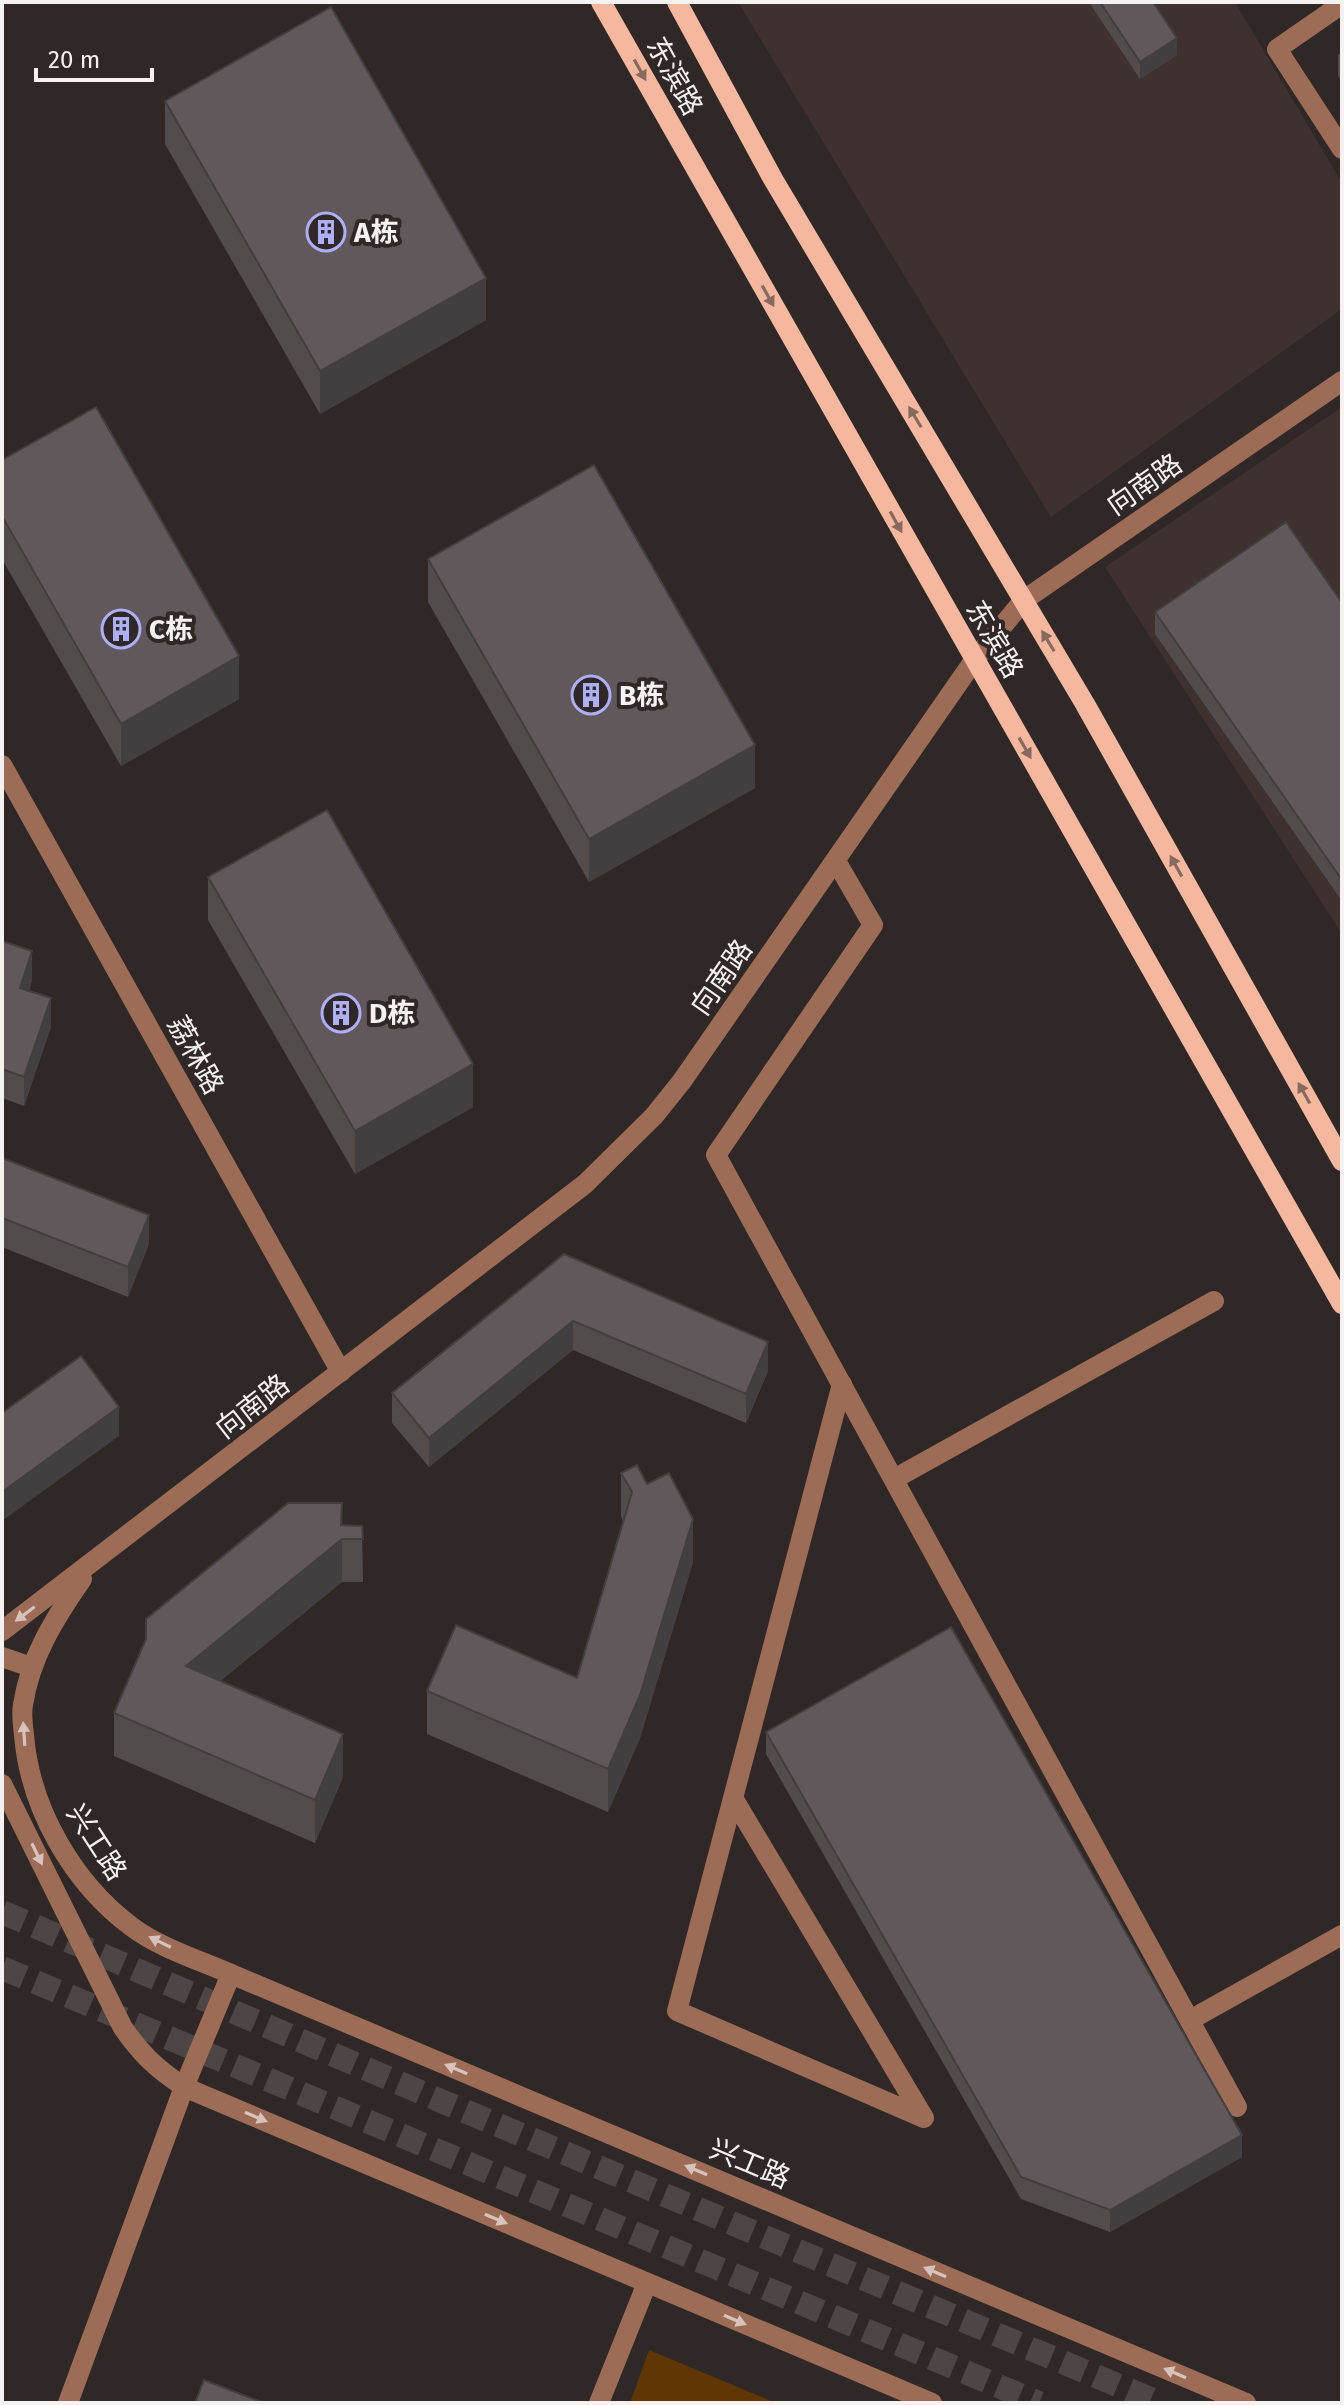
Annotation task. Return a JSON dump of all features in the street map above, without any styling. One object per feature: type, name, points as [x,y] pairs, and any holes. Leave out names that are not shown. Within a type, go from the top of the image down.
[{"type":"main road","name":"东滨路","points":[[601,2],[1342,1304]]},
{"type":"main road","name":"东滨路","points":[[677,2],[773,179],[1085,704],[1342,1161]]},
{"type":"street","points":[[1342,4],[1277,49],[1342,149]]},
{"type":"street","name":"向南路","points":[[2,1631],[585,1184],[654,1116],[710,1043],[975,659],[1024,600],[1342,381]]},
{"type":"street","name":"荔林路","points":[[2,765],[341,1372]]},
{"type":"street","points":[[836,861],[873,925],[716,1155],[1237,2107]]},
{"type":"street","points":[[894,1479],[1214,1301]]},
{"type":"street","points":[[733,1798],[924,2118],[677,2011],[733,1798],[842,1384]]},
{"type":"street","name":"向南路","points":[[31,1667],[56,1617],[94,1563]]},
{"type":"street","points":[[2,1657],[31,1667]]},
{"type":"street","name":"兴工路","points":[[31,1667],[22,1708],[26,1761],[41,1806],[72,1866],[102,1902],[134,1929],[231,1974],[1246,2403]]},
{"type":"street","name":"兴工路","points":[[2,1784],[123,2028],[142,2055],[184,2087],[932,2403]]},
{"type":"street","points":[[1190,2020],[1342,1935]]},
{"type":"street","points":[[68,2403],[184,2087],[231,1974]]},
{"type":"street","points":[[599,2403],[647,2283]]},
{"type":"shaded area","points":[[738,2],[1235,2],[1342,183],[1342,309],[1051,517]]},
{"type":"shaded area","points":[[1342,407],[1342,934],[1105,567]]},
{"type":"shaded area","points":[[649,2350],[776,2403],[630,2403]]},
{"type":"building","points":[[1100,2],[1153,2],[1177,38],[1140,62]]},
{"type":"building","name":"A栋","points":[[331,7],[486,278],[320,371],[165,101]]},
{"type":"building","name":"C栋","points":[[96,407],[239,656],[121,724],[2,516],[2,460]]},
{"type":"building","name":"B栋","points":[[594,465],[755,745],[589,839],[428,559]]},
{"type":"building","points":[[1286,522],[1342,603],[1342,880],[1155,612]]},
{"type":"building","name":"D栋","points":[[327,810],[473,1064],[355,1131],[208,877]]},
{"type":"building","points":[[2,941],[32,951],[20,988],[51,998],[24,1077],[2,1069]]},
{"type":"building","points":[[2,1158],[149,1215],[128,1267],[2,1218]]},
{"type":"building","points":[[564,1254],[768,1342],[746,1394],[573,1321],[429,1438],[392,1393]]},
{"type":"building","points":[[81,1356],[119,1407],[2,1492],[2,1413]]},
{"type":"building","points":[[637,1465],[647,1484],[669,1473],[693,1519],[640,1695],[608,1769],[427,1691],[456,1625],[577,1678],[632,1492],[621,1473]]},
{"type":"building","points":[[288,1503],[342,1503],[341,1525],[362,1526],[363,1539],[342,1539],[186,1666],[343,1734],[315,1800],[114,1713],[146,1639],[146,1619]]},
{"type":"building","points":[[951,1627],[1242,2135],[1110,2210],[1021,2177],[766,1732]]},
{"type":"building","points":[[204,2380],[264,2403],[195,2403]]},
{"type":"tunnel","points":[[2,1912],[441,2101],[1160,2403]]},
{"type":"tunnel","points":[[2,1968],[1039,2403]]},
{"type":"place","name":"A栋","points":[[326,232]]},
{"type":"place","name":"C栋","points":[[121,629]]},
{"type":"place","name":"B栋","points":[[591,695]]},
{"type":"place","name":"D栋","points":[[341,1013]]}]
